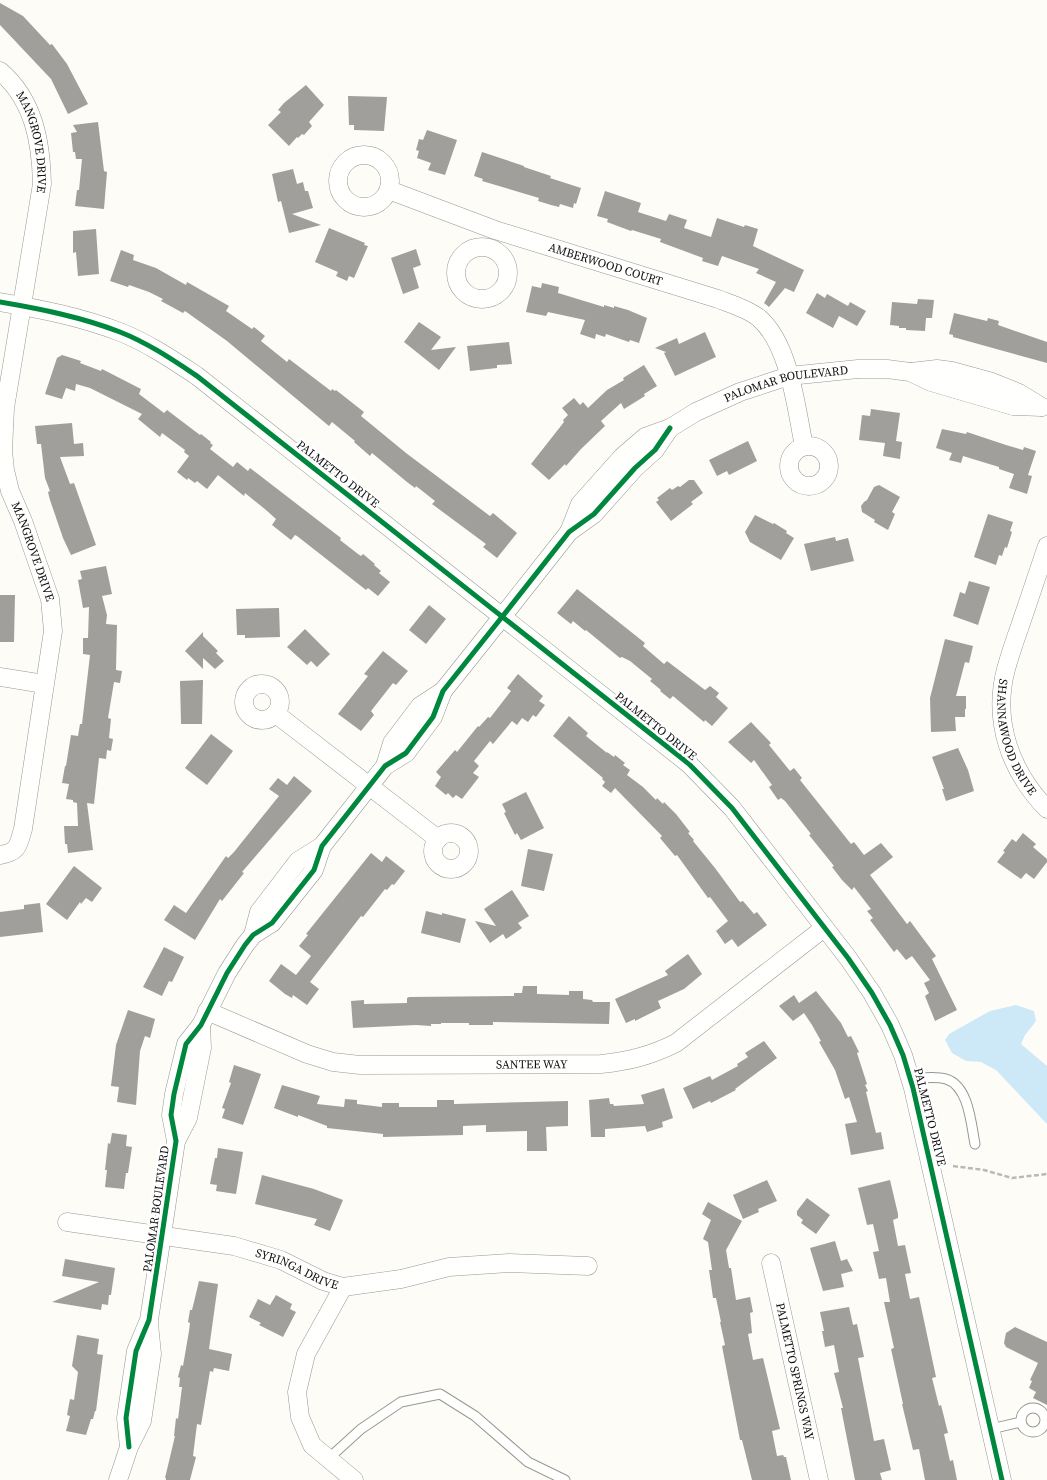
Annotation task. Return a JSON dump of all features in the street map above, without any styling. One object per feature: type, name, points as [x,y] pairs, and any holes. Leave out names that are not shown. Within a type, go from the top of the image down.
[{"type":"street","name":"MANGROVE DRIVE","points":[[0,71],[17,88],[28,108],[37,132],[42,156],[42,184],[5,408],[2,471],[23,521],[50,599],[53,631],[23,828],[18,847],[10,853],[0,855]]},
{"type":"street","name":"AMBERWOOD COURT","points":[[389,190],[495,230],[739,307],[758,318],[770,331],[783,354],[804,446]]},
{"type":"street","points":[[491,248],[495,230]]},
{"type":"street","name":"PALMETTO DRIVE","points":[[0,302],[65,314],[122,332],[174,360],[197,376],[689,764],[732,808],[848,958],[872,993],[890,1025],[903,1055],[911,1079],[1002,1480]]},
{"type":"street","name":"PALOMAR BOULEVARD","points":[[118,1480],[129,1447],[142,1420],[152,1354],[149,1320],[176,1141],[188,1118],[202,1048],[204,1018],[227,973],[253,935],[272,923],[314,870],[322,846],[385,766],[406,754],[433,717],[443,691],[569,532],[594,514],[635,468],[655,450],[670,428],[696,412],[740,392],[789,376],[858,369],[887,369],[910,372],[931,382],[1013,406],[1044,408]]},
{"type":"street","name":"SHANNAWOOD DRIVE","points":[[1047,546],[1005,671],[1002,699],[1005,736],[1010,755],[1020,776],[1032,794],[1047,809]]},
{"type":"street","points":[[0,677],[44,684]]},
{"type":"street","points":[[276,714],[438,839]]},
{"type":"street","name":"SANTEE WAY","points":[[204,1018],[306,1054],[333,1062],[360,1065],[601,1064],[630,1061],[676,1043],[824,928]]},
{"type":"street","name":"SYRINGA DRIVE","points":[[67,1222],[234,1246],[281,1260],[323,1281],[343,1287],[401,1279],[449,1267],[509,1263],[588,1266]]},
{"type":"street","name":"PALMETTO SPRINGS WAY","points":[[771,1263],[819,1480]]},
{"type":"street","points":[[343,1287],[306,1354],[297,1392],[300,1418],[312,1445],[354,1480]]},
{"type":"lane","points":[[911,1079],[935,1077],[948,1079],[963,1092],[975,1144]]},
{"type":"lane","points":[[328,1459],[360,1429],[401,1402],[440,1394],[475,1416],[528,1462],[564,1480]]},
{"type":"lane","points":[[1031,1408],[1040,1410],[1046,1418],[1043,1427],[1035,1432],[1026,1430],[1021,1422],[1023,1413],[1031,1408]]},
{"type":"lane","points":[[991,1429],[1021,1422]]},
{"type":"path","points":[[953,1166],[984,1170],[1012,1178],[1047,1174]]},
{"type":"water","points":[[1016,1005],[1034,1011],[1036,1021],[1025,1035],[1021,1044],[1047,1066],[1047,1124],[996,1070],[981,1062],[966,1061],[952,1053],[945,1040],[949,1034],[990,1011]]},
{"type":"building","points":[[0,3],[23,16],[50,45],[52,44],[67,64],[88,104],[68,114],[51,79],[0,25]]},
{"type":"building","points":[[306,85],[324,105],[309,122],[312,126],[304,135],[302,134],[297,137],[289,146],[268,125],[281,112],[278,110],[284,103]]},
{"type":"building","points":[[348,96],[387,97],[384,131],[354,130],[354,125],[349,125]]},
{"type":"building","points":[[98,122],[104,171],[107,172],[104,209],[75,206],[77,190],[79,190],[82,159],[76,159],[75,152],[73,152],[71,133],[77,132],[73,125]]},
{"type":"building","points":[[427,130],[457,140],[445,175],[428,170],[431,163],[417,158],[419,151],[416,150],[419,139],[423,140]]},
{"type":"building","points":[[482,152],[581,188],[576,204],[574,203],[573,208],[560,204],[559,207],[538,201],[539,198],[482,181],[483,179],[474,176]]},
{"type":"building","points":[[293,169],[297,184],[303,182],[305,191],[308,191],[313,208],[292,214],[321,225],[289,233],[281,201],[278,202],[272,174]]},
{"type":"building","points":[[605,191],[641,203],[638,212],[666,221],[669,214],[687,220],[684,228],[711,237],[717,218],[744,227],[745,225],[758,229],[753,246],[804,270],[794,292],[785,288],[769,307],[764,303],[776,282],[756,273],[759,269],[722,256],[718,266],[702,261],[703,258],[660,242],[661,239],[607,222],[608,219],[597,216]]},
{"type":"building","points":[[329,228],[368,246],[354,278],[349,276],[347,281],[336,276],[338,272],[315,262]]},
{"type":"building","points":[[96,229],[99,274],[78,276],[76,252],[73,253],[73,231]]},
{"type":"building","points":[[416,249],[421,265],[413,268],[419,288],[403,294],[391,258]]},
{"type":"building","points":[[121,250],[134,255],[133,260],[156,268],[186,285],[187,282],[229,306],[226,311],[252,329],[254,327],[265,336],[261,341],[287,362],[289,359],[331,391],[332,389],[336,390],[364,412],[361,416],[406,453],[490,516],[493,513],[517,533],[497,558],[483,547],[486,544],[432,504],[435,501],[416,486],[415,488],[407,482],[372,453],[370,456],[332,422],[329,426],[227,341],[185,311],[183,313],[161,301],[163,299],[129,285],[128,287],[110,281]]},
{"type":"building","points":[[542,283],[559,287],[558,293],[604,307],[604,305],[614,308],[614,306],[647,318],[639,343],[630,340],[629,342],[606,334],[605,337],[596,334],[595,339],[580,334],[585,320],[548,312],[546,316],[526,312],[532,286],[541,288]]},
{"type":"building","points":[[817,293],[825,298],[827,294],[848,306],[850,302],[866,311],[857,326],[839,316],[833,328],[806,313]]},
{"type":"building","points":[[918,299],[934,300],[932,318],[926,318],[925,331],[906,330],[906,328],[890,325],[892,302],[917,304]]},
{"type":"building","points":[[954,313],[987,321],[988,318],[999,321],[998,325],[1047,342],[1047,363],[953,337],[953,335],[949,334]]},
{"type":"building","points":[[419,322],[441,337],[431,350],[456,347],[439,370],[404,342]]},
{"type":"building","points":[[705,332],[716,357],[675,376],[664,353],[666,352],[655,348],[677,338],[679,344]]},
{"type":"building","points":[[509,342],[512,364],[470,371],[467,346]]},
{"type":"building","points":[[62,355],[81,361],[80,363],[101,371],[102,369],[141,389],[139,394],[164,413],[167,410],[201,434],[213,445],[210,449],[233,467],[237,462],[248,471],[250,468],[341,538],[340,540],[358,554],[361,556],[363,554],[375,564],[381,571],[379,573],[390,582],[378,596],[368,588],[366,590],[297,536],[295,535],[291,540],[272,525],[276,519],[266,510],[245,493],[244,496],[218,475],[207,489],[197,481],[195,483],[188,478],[187,480],[177,472],[189,456],[184,452],[185,450],[162,433],[160,437],[138,419],[142,414],[90,388],[76,384],[75,391],[66,388],[62,399],[45,394],[57,358]]},
{"type":"building","points":[[644,365],[657,386],[624,409],[621,403],[601,421],[605,426],[566,466],[565,464],[549,480],[531,464],[568,415],[562,408],[574,398],[580,405],[583,402],[588,408],[607,390]]},
{"type":"building","points":[[871,409],[900,413],[896,441],[902,442],[900,459],[883,456],[885,443],[859,440],[862,415],[870,416]]},
{"type":"building","points":[[72,423],[74,444],[83,443],[84,456],[60,457],[70,484],[74,483],[96,545],[71,555],[50,500],[41,444],[37,444],[35,426]]},
{"type":"building","points":[[942,429],[966,434],[967,432],[1023,450],[1024,447],[1036,451],[1028,475],[1032,476],[1027,494],[1009,488],[1014,474],[999,469],[999,467],[963,456],[961,463],[949,460],[952,453],[936,448]]},
{"type":"building","points":[[748,441],[757,461],[729,475],[727,471],[717,476],[709,460]]},
{"type":"building","points":[[689,480],[694,480],[703,493],[691,502],[693,504],[671,521],[656,502],[659,500],[657,498],[670,488],[672,490],[678,486],[680,487]]},
{"type":"building","points":[[879,485],[900,497],[892,512],[895,514],[888,530],[862,512],[861,506],[867,500],[874,487]]},
{"type":"building","points":[[988,514],[1013,522],[1007,548],[1005,547],[1002,556],[999,555],[996,565],[974,557]]},
{"type":"building","points":[[755,515],[774,523],[794,538],[781,560],[750,542],[745,532]]},
{"type":"building","points":[[835,537],[836,541],[848,538],[854,561],[811,571],[804,544]]},
{"type":"building","points":[[106,566],[112,594],[102,596],[107,615],[106,624],[117,625],[116,670],[122,671],[120,683],[114,682],[108,718],[111,719],[109,738],[113,739],[111,751],[107,750],[106,759],[99,758],[94,804],[87,803],[93,850],[68,853],[67,844],[65,844],[64,826],[78,826],[77,803],[66,799],[69,784],[62,783],[71,735],[78,736],[80,724],[82,724],[90,655],[83,654],[83,638],[88,638],[89,607],[83,608],[78,580],[82,579],[80,571]]},
{"type":"building","points":[[969,581],[990,587],[978,625],[953,616],[960,592],[965,594]]},
{"type":"building","points":[[577,589],[645,643],[643,646],[664,664],[667,661],[705,690],[710,686],[719,693],[716,697],[728,708],[712,726],[705,720],[704,722],[673,696],[670,699],[650,681],[652,679],[630,661],[622,657],[620,658],[586,630],[573,621],[571,624],[557,613]]},
{"type":"building","points":[[0,595],[15,595],[14,642],[0,642]]},
{"type":"building","points":[[429,605],[446,619],[426,644],[409,630]]},
{"type":"building","points":[[279,608],[280,637],[245,638],[245,635],[237,635],[236,609]]},
{"type":"building","points":[[305,629],[330,654],[317,667],[311,661],[307,665],[287,647]]},
{"type":"building","points":[[203,632],[203,636],[218,651],[216,653],[224,661],[215,669],[203,658],[203,669],[185,651]]},
{"type":"building","points":[[945,639],[973,646],[969,663],[965,662],[956,696],[966,696],[965,717],[955,717],[956,731],[931,732],[930,698]]},
{"type":"building","points":[[383,651],[408,671],[396,685],[393,683],[371,711],[374,715],[361,731],[338,714],[368,676],[364,674]]},
{"type":"building","points":[[518,674],[543,696],[539,701],[545,705],[536,717],[533,715],[528,722],[522,718],[517,725],[512,721],[493,744],[490,741],[474,761],[479,766],[473,773],[479,777],[462,799],[456,795],[453,798],[448,793],[446,795],[435,786],[441,777],[436,772],[455,750],[457,752],[478,726],[488,717],[490,718],[511,691],[507,688]]},
{"type":"building","points":[[203,680],[202,724],[181,724],[180,681]]},
{"type":"building","points":[[569,716],[588,733],[586,736],[607,753],[614,757],[615,755],[625,763],[623,765],[630,770],[627,775],[656,800],[657,798],[663,804],[664,802],[676,814],[690,832],[688,833],[693,841],[740,902],[743,901],[754,914],[757,912],[767,925],[738,947],[732,939],[725,944],[716,931],[728,921],[710,897],[708,898],[677,855],[675,856],[660,838],[662,836],[615,788],[611,793],[602,786],[605,782],[603,778],[553,736]]},
{"type":"building","points":[[751,722],[771,743],[769,745],[790,771],[794,768],[802,778],[800,780],[851,844],[854,842],[864,855],[881,843],[893,857],[870,875],[907,924],[910,921],[936,956],[932,959],[957,1010],[935,1021],[925,996],[929,993],[924,983],[930,980],[912,956],[906,960],[897,949],[894,952],[870,920],[873,918],[867,911],[871,909],[854,887],[852,890],[842,880],[832,867],[834,866],[809,835],[811,834],[785,801],[781,798],[778,800],[769,787],[772,785],[754,760],[751,763],[728,742]]},
{"type":"building","points":[[211,734],[233,751],[207,785],[185,768]]},
{"type":"building","points":[[958,748],[968,770],[974,791],[946,801],[942,789],[944,789],[932,757]]},
{"type":"building","points":[[294,776],[312,791],[242,872],[244,873],[222,901],[220,899],[195,940],[164,920],[174,905],[186,913],[226,856],[228,858],[234,852],[279,796],[269,789],[278,778],[287,785]]},
{"type":"building","points":[[526,792],[544,828],[521,840],[517,833],[515,835],[504,813],[506,812],[502,804]]},
{"type":"building","points":[[1023,833],[1036,844],[1033,847],[1047,859],[1047,862],[1034,879],[1026,873],[1021,879],[997,862],[1012,839],[1016,842]]},
{"type":"building","points":[[528,849],[553,854],[544,891],[521,886]]},
{"type":"building","points":[[371,853],[382,862],[386,856],[405,871],[394,885],[392,884],[387,890],[385,889],[363,917],[361,916],[310,982],[319,989],[307,1005],[293,995],[292,998],[285,994],[269,981],[281,964],[296,975],[311,956],[299,946],[308,935],[306,934]]},
{"type":"building","points":[[74,866],[102,888],[92,902],[86,898],[81,904],[80,902],[67,920],[46,904]]},
{"type":"building","points":[[512,890],[529,916],[518,923],[522,928],[506,939],[503,934],[490,943],[475,921],[496,926],[484,909]]},
{"type":"building","points":[[40,903],[43,932],[0,937],[0,912],[24,909],[24,905]]},
{"type":"building","points":[[426,911],[466,919],[460,943],[421,933]]},
{"type":"building","points":[[164,947],[184,957],[172,982],[169,981],[162,996],[143,987]]},
{"type":"building","points":[[688,954],[702,974],[684,989],[658,1001],[661,1008],[635,1021],[635,1019],[626,1023],[615,999],[668,975],[665,971]]},
{"type":"building","points":[[523,986],[537,986],[537,994],[569,995],[569,991],[583,991],[583,999],[592,1000],[593,1002],[610,1002],[609,1024],[493,1022],[493,1025],[441,1023],[431,1024],[431,1026],[353,1028],[351,1001],[364,1000],[364,1004],[407,1003],[407,998],[409,997],[514,996],[514,993],[522,993]]},
{"type":"building","points":[[816,991],[841,1023],[848,1037],[851,1036],[859,1052],[857,1053],[867,1084],[865,1085],[868,1091],[866,1092],[876,1133],[881,1132],[884,1149],[851,1155],[845,1124],[857,1122],[849,1097],[845,1099],[835,1070],[819,1042],[821,1041],[804,1013],[793,1021],[779,1006],[794,995],[799,1003]]},
{"type":"building","points":[[128,1010],[155,1019],[150,1038],[145,1036],[140,1051],[136,1105],[117,1102],[119,1087],[111,1086],[116,1045]]},
{"type":"building","points":[[764,1041],[777,1058],[736,1090],[711,1103],[710,1101],[693,1109],[683,1088],[710,1076],[712,1080],[738,1066],[737,1064],[748,1057],[745,1053]]},
{"type":"building","points":[[234,1065],[261,1074],[243,1125],[222,1118],[225,1109],[222,1108],[231,1083],[229,1082]]},
{"type":"building","points":[[282,1085],[320,1096],[317,1104],[344,1107],[345,1099],[357,1100],[357,1104],[382,1107],[382,1103],[399,1103],[399,1107],[437,1107],[437,1100],[454,1100],[454,1104],[568,1101],[568,1126],[546,1127],[547,1151],[527,1151],[527,1131],[486,1132],[486,1125],[463,1126],[463,1135],[383,1137],[383,1134],[327,1128],[327,1126],[298,1115],[298,1117],[274,1108]]},
{"type":"building","points":[[664,1088],[673,1118],[662,1122],[663,1127],[647,1132],[645,1126],[605,1129],[605,1137],[591,1137],[589,1100],[609,1098],[610,1104],[614,1106],[644,1104],[641,1095]]},
{"type":"building","points":[[112,1133],[127,1135],[126,1146],[132,1147],[124,1189],[105,1187],[108,1143],[110,1144]]},
{"type":"building","points":[[218,1148],[243,1152],[236,1194],[216,1191],[217,1185],[210,1184]]},
{"type":"building","points":[[262,1175],[314,1189],[343,1200],[330,1231],[314,1225],[317,1219],[255,1204]]},
{"type":"building","points":[[767,1180],[777,1201],[758,1209],[759,1212],[743,1219],[733,1195]]},
{"type":"building","points":[[890,1180],[898,1214],[898,1218],[893,1220],[898,1246],[905,1245],[911,1273],[905,1274],[910,1299],[919,1297],[936,1377],[932,1378],[948,1433],[944,1434],[950,1461],[953,1460],[957,1480],[925,1480],[919,1449],[913,1450],[902,1404],[891,1349],[894,1348],[884,1302],[890,1302],[886,1278],[879,1279],[873,1252],[879,1251],[873,1224],[867,1225],[858,1188]]},
{"type":"building","points":[[807,1198],[830,1215],[816,1234],[801,1223],[803,1220],[797,1215],[797,1211]]},
{"type":"building","points":[[708,1202],[742,1221],[726,1250],[729,1268],[731,1268],[736,1300],[750,1297],[753,1312],[750,1313],[752,1333],[748,1334],[753,1360],[763,1358],[780,1429],[772,1431],[777,1456],[783,1455],[786,1457],[791,1480],[752,1480],[742,1440],[740,1440],[722,1346],[725,1345],[721,1322],[716,1298],[713,1298],[708,1242],[703,1239],[711,1220],[702,1214]]},
{"type":"building","points":[[835,1241],[841,1261],[847,1259],[853,1271],[841,1274],[844,1287],[823,1291],[810,1248]]},
{"type":"building","points":[[65,1259],[115,1268],[108,1305],[102,1304],[101,1310],[52,1302],[99,1282],[62,1276]]},
{"type":"building","points":[[199,1281],[218,1284],[209,1349],[232,1354],[229,1371],[214,1368],[213,1372],[210,1371],[201,1425],[197,1424],[193,1456],[196,1457],[190,1480],[166,1480],[182,1387],[179,1387],[180,1378],[178,1377],[181,1365],[183,1366],[190,1323],[188,1322],[190,1310],[192,1310]]},
{"type":"building","points":[[276,1295],[292,1304],[290,1309],[296,1312],[283,1337],[259,1325],[261,1323],[249,1317],[258,1299],[270,1305]]},
{"type":"building","points":[[849,1307],[853,1325],[857,1324],[864,1357],[858,1358],[874,1441],[884,1439],[891,1470],[880,1473],[882,1480],[855,1480],[841,1408],[843,1408],[834,1373],[839,1372],[834,1345],[825,1347],[820,1312]]},
{"type":"building","points":[[1015,1327],[1047,1342],[1047,1405],[1033,1398],[1036,1392],[1029,1388],[1032,1381],[1030,1380],[1038,1363],[1006,1347],[1004,1343],[1006,1333]]},
{"type":"building","points":[[77,1335],[99,1339],[97,1354],[103,1355],[96,1411],[93,1419],[91,1419],[86,1435],[66,1431],[70,1416],[67,1415],[70,1399],[74,1400],[78,1372],[72,1366]]},
{"type":"cycle path","points":[[0,302],[61,314],[120,332],[150,347],[197,376],[689,764],[732,808],[848,958],[872,993],[890,1025],[903,1055],[913,1088],[1002,1480]]},
{"type":"cycle path","points":[[129,1447],[126,1418],[136,1351],[149,1320],[176,1141],[171,1115],[186,1044],[201,1025],[227,973],[245,945],[253,935],[272,923],[314,870],[322,846],[385,766],[406,753],[433,717],[443,691],[569,532],[594,514],[635,468],[655,450],[670,428]]}]
